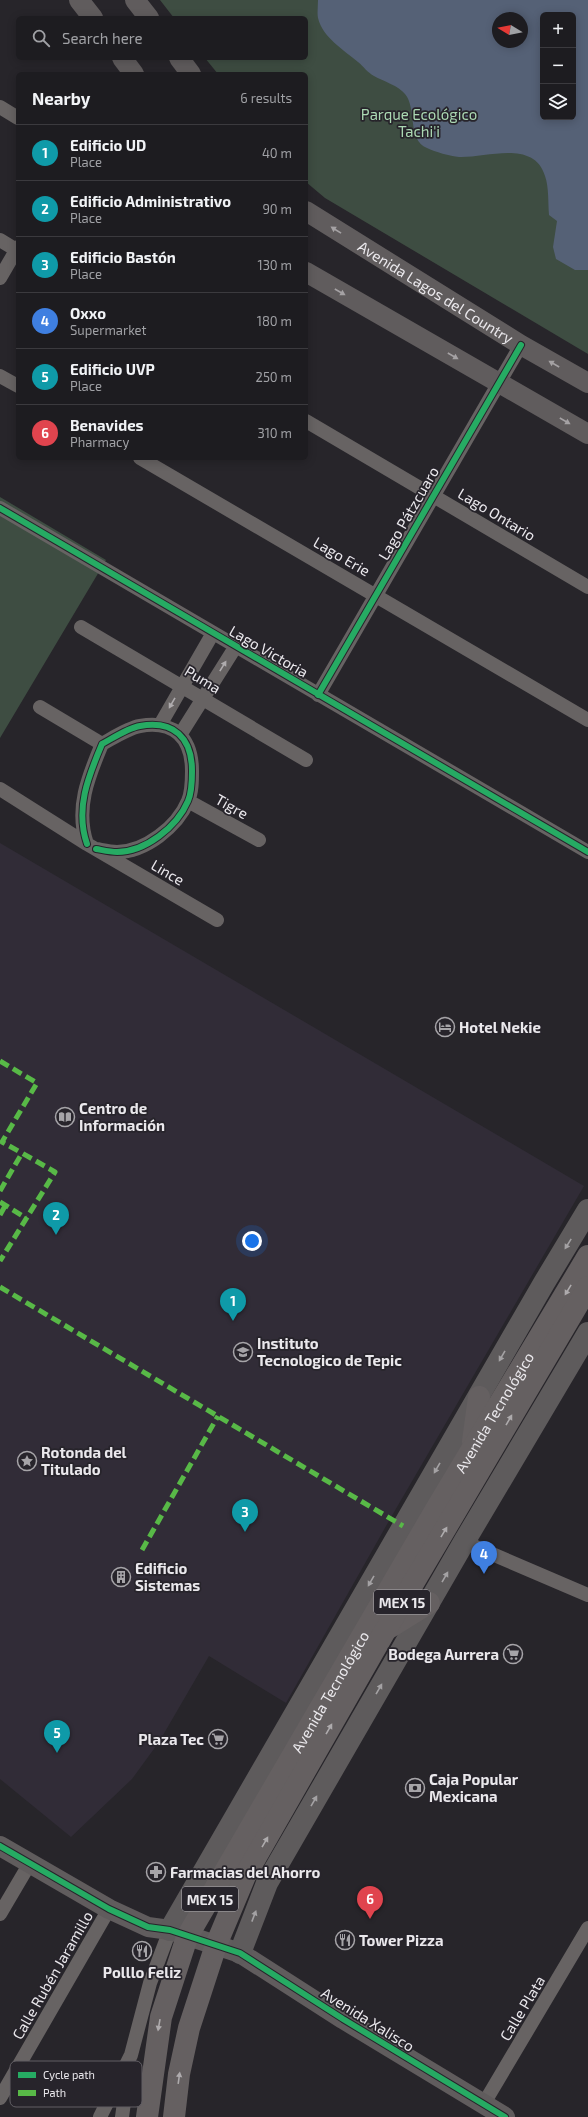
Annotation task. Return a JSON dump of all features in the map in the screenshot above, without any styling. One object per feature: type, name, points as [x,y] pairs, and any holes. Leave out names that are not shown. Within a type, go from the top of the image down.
[{"type":"highway","name":"Avenida Tecnológico","points":[[147,2117],[154,2053],[161,2017],[169,1988],[179,1933],[588,1256]]},
{"type":"highway","name":"Avenida Tecnológico","points":[[174,2117],[179,2074],[189,2028],[216,1945],[245,1876],[385,1631],[588,1286]]},
{"type":"highway","points":[[471,1451],[479,1397]]},
{"type":"highway","points":[[385,1631],[430,1603]]},
{"type":"main road","name":"Avenida Tecnológico","points":[[179,1933],[479,1397],[544,1283],[588,1210]]},
{"type":"main road","points":[[240,1953],[267,1883],[464,1542],[588,1333]]},
{"type":"street","points":[[79,0],[91,16]]},
{"type":"street","points":[[135,0],[147,16]]},
{"type":"street","points":[[180,60],[190,72]]},
{"type":"street","points":[[0,107],[16,117]]},
{"type":"street","name":"Avenida Lagos del Country","points":[[308,212],[521,345],[588,383]]},
{"type":"street","points":[[0,240],[16,248]]},
{"type":"street","points":[[0,278],[16,252]]},
{"type":"street","points":[[308,273],[588,434]]},
{"type":"street","name":"Lago Pátzcuaro","points":[[318,695],[521,345]]},
{"type":"street","points":[[0,376],[16,385]]},
{"type":"street","name":"Lago Ontario","points":[[308,422],[588,588]]},
{"type":"street","name":"Lago Erie","points":[[143,460],[588,720]]},
{"type":"street","name":"Lago Victoria","points":[[0,508],[588,852]]},
{"type":"street","name":"Puma","points":[[82,627],[306,760]]},
{"type":"street","points":[[160,725],[213,633]]},
{"type":"street","points":[[180,735],[236,646]]},
{"type":"street","points":[[40,707],[102,744]]},
{"type":"street","points":[[160,725],[172,729],[180,735],[188,743],[192,761],[192,781],[188,801],[176,818],[159,837],[135,849],[117,852],[89,842],[82,809],[87,778],[102,744],[139,726],[160,725]]},
{"type":"street","name":"Lince","points":[[0,789],[217,920]]},
{"type":"street","name":"Tigre","points":[[188,801],[259,840]]},
{"type":"street","points":[[464,1542],[588,1596]]},
{"type":"street","name":"Avenida Xalisco","points":[[0,1846],[109,1909],[148,1928],[179,1933],[240,1953],[342,2019],[505,2117]]},
{"type":"street","points":[[0,1914],[30,1863]]},
{"type":"street","name":"Calle Rubén Jaramillo","points":[[21,2061],[109,1909]]},
{"type":"street","points":[[130,2061],[150,1983],[179,1933]]},
{"type":"street","name":"Calle Plata","points":[[484,2105],[586,1936]]},
{"type":"street","points":[[128,2061],[131,2055]]},
{"type":"street","name":"Calle Rubén Jaramillo","points":[[0,2098],[10,2081]]},
{"type":"street","points":[[100,2117],[105,2107]]},
{"type":"street","points":[[122,2117],[123,2107]]},
{"type":"shaded area","name":"Instituto Tecnologico de Tepic","points":[[0,843],[584,1186],[390,1519],[286,1703],[209,1656],[159,1742],[132,1779],[71,1837],[0,1779]]},
{"type":"green space","name":"Parque Ecológico Tachi'i","points":[[160,0],[588,0],[588,354],[325,198],[308,184],[308,72],[216,72],[207,60],[308,60],[308,16],[172,16]]},
{"type":"green space","points":[[0,497],[106,560],[0,738]]},
{"type":"water","points":[[318,0],[588,0],[588,270],[575,270],[556,259],[553,247],[557,221],[549,215],[546,180],[539,165],[531,158],[520,154],[508,153],[459,157],[434,151],[421,144],[414,131],[411,107],[405,94],[395,86],[367,71],[329,38],[324,32],[318,18]]},
{"type":"marked path","points":[[0,1061],[37,1083],[2,1142],[22,1153]]},
{"type":"marked path","points":[[0,1191],[22,1153],[55,1172],[0,1261]]},
{"type":"marked path","points":[[0,1202],[26,1218]]},
{"type":"marked path","points":[[0,1215],[5,1206]]},
{"type":"marked path","points":[[0,1287],[403,1526]]},
{"type":"marked path","points":[[142,1550],[218,1416]]},
{"type":"cycle path","points":[[318,695],[521,345]]},
{"type":"cycle path","points":[[0,508],[588,852]]},
{"type":"cycle path","points":[[87,844],[82,818],[83,806],[88,781],[102,744],[126,731],[140,726],[162,726],[179,734],[189,749],[192,775],[191,790],[183,811],[168,829],[149,843],[138,848],[117,852],[96,849]]},
{"type":"cycle path","points":[[0,1846],[109,1909],[148,1927],[170,1930],[240,1953],[343,2019],[505,2117]]},
{"type":"place","name":"Hotel Nekie","points":[[445,1027]]},
{"type":"place","name":"Centro de Información","points":[[65,1117]]},
{"type":"place","name":"Edificio Administrativo","points":[[56,1235]]},
{"type":"place","name":"Edificio UD","points":[[233,1321]]},
{"type":"place","name":"Instituto Tecnologico de Tepic","points":[[243,1352]]},
{"type":"place","name":"Rotonda del Titulado","points":[[27,1461]]},
{"type":"place","name":"Edificio Bastón","points":[[245,1532]]},
{"type":"place","name":"Oxxo","points":[[484,1574]]},
{"type":"place","name":"Edificio Sistemas","points":[[121,1577]]},
{"type":"place","name":"Bodega Aurrera","points":[[513,1654]]},
{"type":"place","name":"Plaza Tec","points":[[218,1739]]},
{"type":"place","name":"Edificio UVP","points":[[57,1753]]},
{"type":"place","name":"Caja Popular Mexicana","points":[[415,1788]]},
{"type":"place","name":"Farmacias del Ahorro","points":[[156,1872]]},
{"type":"place","name":"Benavides","points":[[370,1919]]},
{"type":"place","name":"Tower Pizza","points":[[345,1940]]},
{"type":"place","name":"Polllo Feliz","points":[[142,1951]]}]
